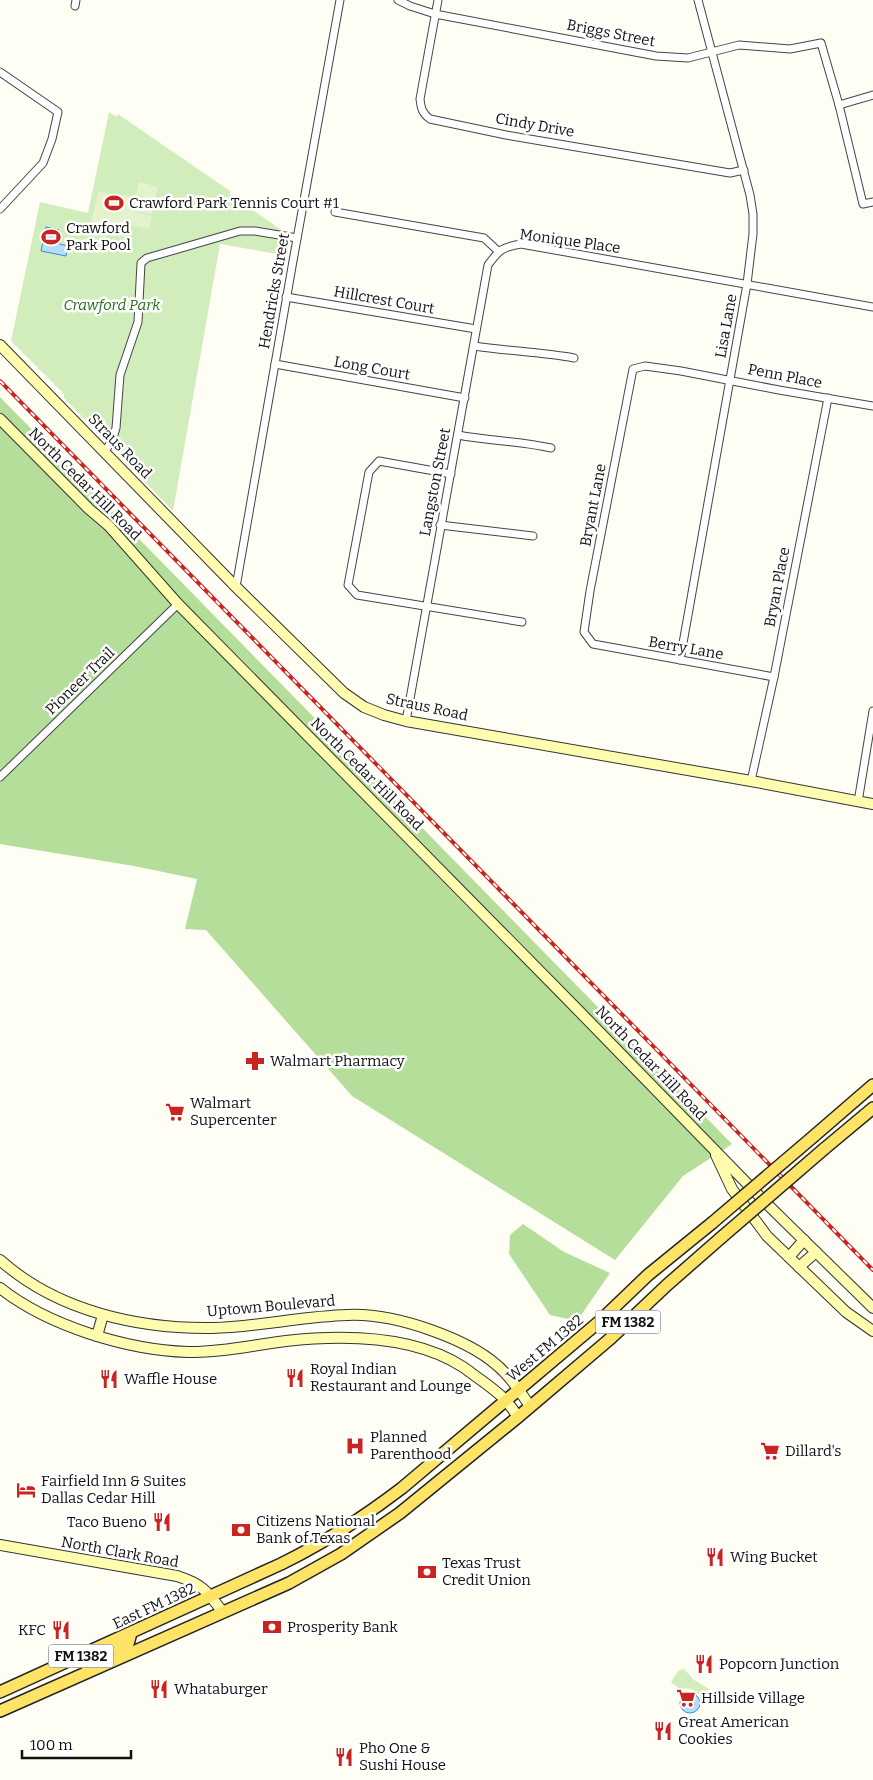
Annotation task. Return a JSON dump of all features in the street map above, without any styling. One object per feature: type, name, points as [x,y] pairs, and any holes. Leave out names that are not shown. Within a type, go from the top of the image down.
[{"type":"main road","name":"West FM 1382","points":[[211,1596],[297,1556],[368,1514],[611,1312],[648,1275],[712,1223],[873,1085]]},
{"type":"main road","name":"FM 1382","points":[[0,1711],[307,1574],[373,1533],[518,1417],[611,1338],[667,1284],[873,1108]]},
{"type":"main road","name":"East FM 1382","points":[[0,1692],[211,1596]]},
{"type":"main road","points":[[87,1672],[88,1666],[94,1659],[128,1644],[130,1633]]},
{"type":"main road","points":[[66,1681],[76,1666],[79,1657]]},
{"type":"street","name":"Hendricks Street","points":[[236,587],[340,0]]},
{"type":"street","name":"Briggs Street","points":[[398,0],[435,14],[656,56],[688,58],[739,46],[790,48],[821,42],[839,105]]},
{"type":"street","points":[[435,14],[438,0]]},
{"type":"street","name":"Lisa Lane","points":[[680,660],[747,284],[753,230],[750,195],[698,0]]},
{"type":"street","name":"Cindy Drive","points":[[435,14],[420,99],[421,109],[424,115],[430,119],[730,173],[744,170]]},
{"type":"street","points":[[0,72],[58,112],[51,145],[43,163],[0,209]]},
{"type":"street","points":[[873,95],[839,105],[863,204],[873,202]]},
{"type":"street","name":"Monique Place","points":[[335,212],[484,238],[498,251],[507,246],[521,244],[873,307]]},
{"type":"street","points":[[105,451],[112,441],[116,428],[120,375],[138,322],[141,263],[147,258],[240,231],[255,231],[297,238]]},
{"type":"street","name":"Langston Street","points":[[406,721],[488,265],[498,251]]},
{"type":"street","name":"Hillcrest Court","points":[[286,297],[476,329]]},
{"type":"street","name":"Straus Road","points":[[0,345],[236,587],[344,693],[364,707],[406,721],[873,804]]},
{"type":"street","points":[[474,346],[511,352],[545,353],[574,358]]},
{"type":"street","name":"Long Court","points":[[275,364],[464,398]]},
{"type":"street","name":"Penn Place","points":[[633,370],[645,366],[681,370],[779,390],[873,406]]},
{"type":"street","name":"Bryant Lane","points":[[593,644],[584,632],[592,581],[633,370]]},
{"type":"street","name":"Bryan Place","points":[[751,781],[774,677],[828,398]]},
{"type":"street","name":"North Cedar Hill Road","points":[[0,419],[108,526],[178,604],[873,1308]]},
{"type":"street","points":[[458,435],[551,448]]},
{"type":"street","points":[[451,474],[379,461],[369,472],[348,585],[357,595],[522,622]]},
{"type":"street","points":[[440,525],[533,536]]},
{"type":"street","name":"Pioneer Trail","points":[[0,777],[178,604]]},
{"type":"street","name":"Berry Lane","points":[[593,644],[774,677]]},
{"type":"street","points":[[858,802],[873,711]]},
{"type":"street","name":"North Cedar Hill Road","points":[[714,1149],[732,1189],[768,1236],[846,1312],[873,1331]]},
{"type":"street","points":[[789,1257],[804,1240]]},
{"type":"street","points":[[799,1267],[816,1252]]},
{"type":"street","name":"Uptown Boulevard","points":[[0,1260],[18,1277],[69,1302],[103,1315],[140,1323],[176,1327],[213,1328],[350,1314],[391,1319],[438,1332],[465,1344],[505,1372],[530,1406]]},
{"type":"street","points":[[0,1266],[18,1277]]},
{"type":"street","points":[[0,1288],[11,1297],[42,1313],[97,1336],[131,1346],[188,1352],[329,1338],[373,1340],[411,1346],[462,1366],[507,1400],[518,1417]]},
{"type":"street","points":[[97,1336],[103,1315]]},
{"type":"street","name":"North Clark Road","points":[[0,1545],[177,1576],[193,1581],[211,1596],[222,1611]]},
{"type":"green space","name":"Crawford Park","points":[[109,112],[117,117],[118,114],[230,191],[230,194],[287,234],[283,255],[220,244],[173,511],[64,398],[64,394],[11,341],[40,202],[88,213]]},
{"type":"green space","points":[[139,182],[158,187],[155,200],[136,195]]},
{"type":"green space","points":[[98,191],[155,201],[152,214],[133,211],[152,216],[149,229],[131,225],[129,233],[91,225]]},
{"type":"green space","points":[[0,397],[732,1144],[683,1176],[615,1260],[352,1096],[206,930],[185,929],[197,879],[134,866],[0,844]]},
{"type":"green space","points":[[523,1224],[564,1252],[610,1273],[577,1321],[550,1315],[509,1254],[510,1235]]},
{"type":"green space","points":[[684,1669],[694,1680],[709,1689],[706,1695],[701,1698],[694,1690],[680,1689],[671,1682],[679,1670]]},
{"type":"water","name":"Crawford Park Pool","points":[[46,227],[59,230],[56,243],[68,246],[66,256],[41,251]]},
{"type":"water","points":[[690,1693],[697,1696],[700,1703],[697,1710],[690,1713],[683,1710],[680,1703],[683,1696]]},
{"type":"railway","points":[[0,381],[873,1270]]},
{"type":"place","name":"Crawford Park Tennis Court #1","points":[[114,203]]},
{"type":"place","name":"Crawford Park Pool","points":[[51,237]]},
{"type":"place","name":"Walmart Pharmacy","points":[[255,1061]]},
{"type":"place","name":"Walmart Supercenter","points":[[175,1112]]},
{"type":"place","name":"Royal Indian Restaurant and Lounge","points":[[295,1378]]},
{"type":"place","name":"Waffle House","points":[[109,1379]]},
{"type":"place","name":"Planned Parenthood","points":[[355,1446]]},
{"type":"place","name":"Dillard's","points":[[770,1451]]},
{"type":"place","name":"Fairfield Inn & Suites Dallas Cedar Hill","points":[[26,1490]]},
{"type":"place","name":"Taco Bueno","points":[[162,1522]]},
{"type":"place","name":"Citizens National Bank of Texas","points":[[241,1530]]},
{"type":"place","name":"Wing Bucket","points":[[715,1557]]},
{"type":"place","name":"Texas Trust Credit Union","points":[[427,1572]]},
{"type":"place","name":"Prosperity Bank","points":[[272,1627]]},
{"type":"place","name":"KFC","points":[[61,1630]]},
{"type":"place","name":"Popcorn Junction","points":[[704,1664]]},
{"type":"place","name":"Whataburger","points":[[159,1689]]},
{"type":"place","name":"Hillside Village","points":[[686,1698]]},
{"type":"place","name":"Great American Cookies","points":[[663,1731]]},
{"type":"place","name":"Pho One & Sushi House","points":[[344,1757]]}]
